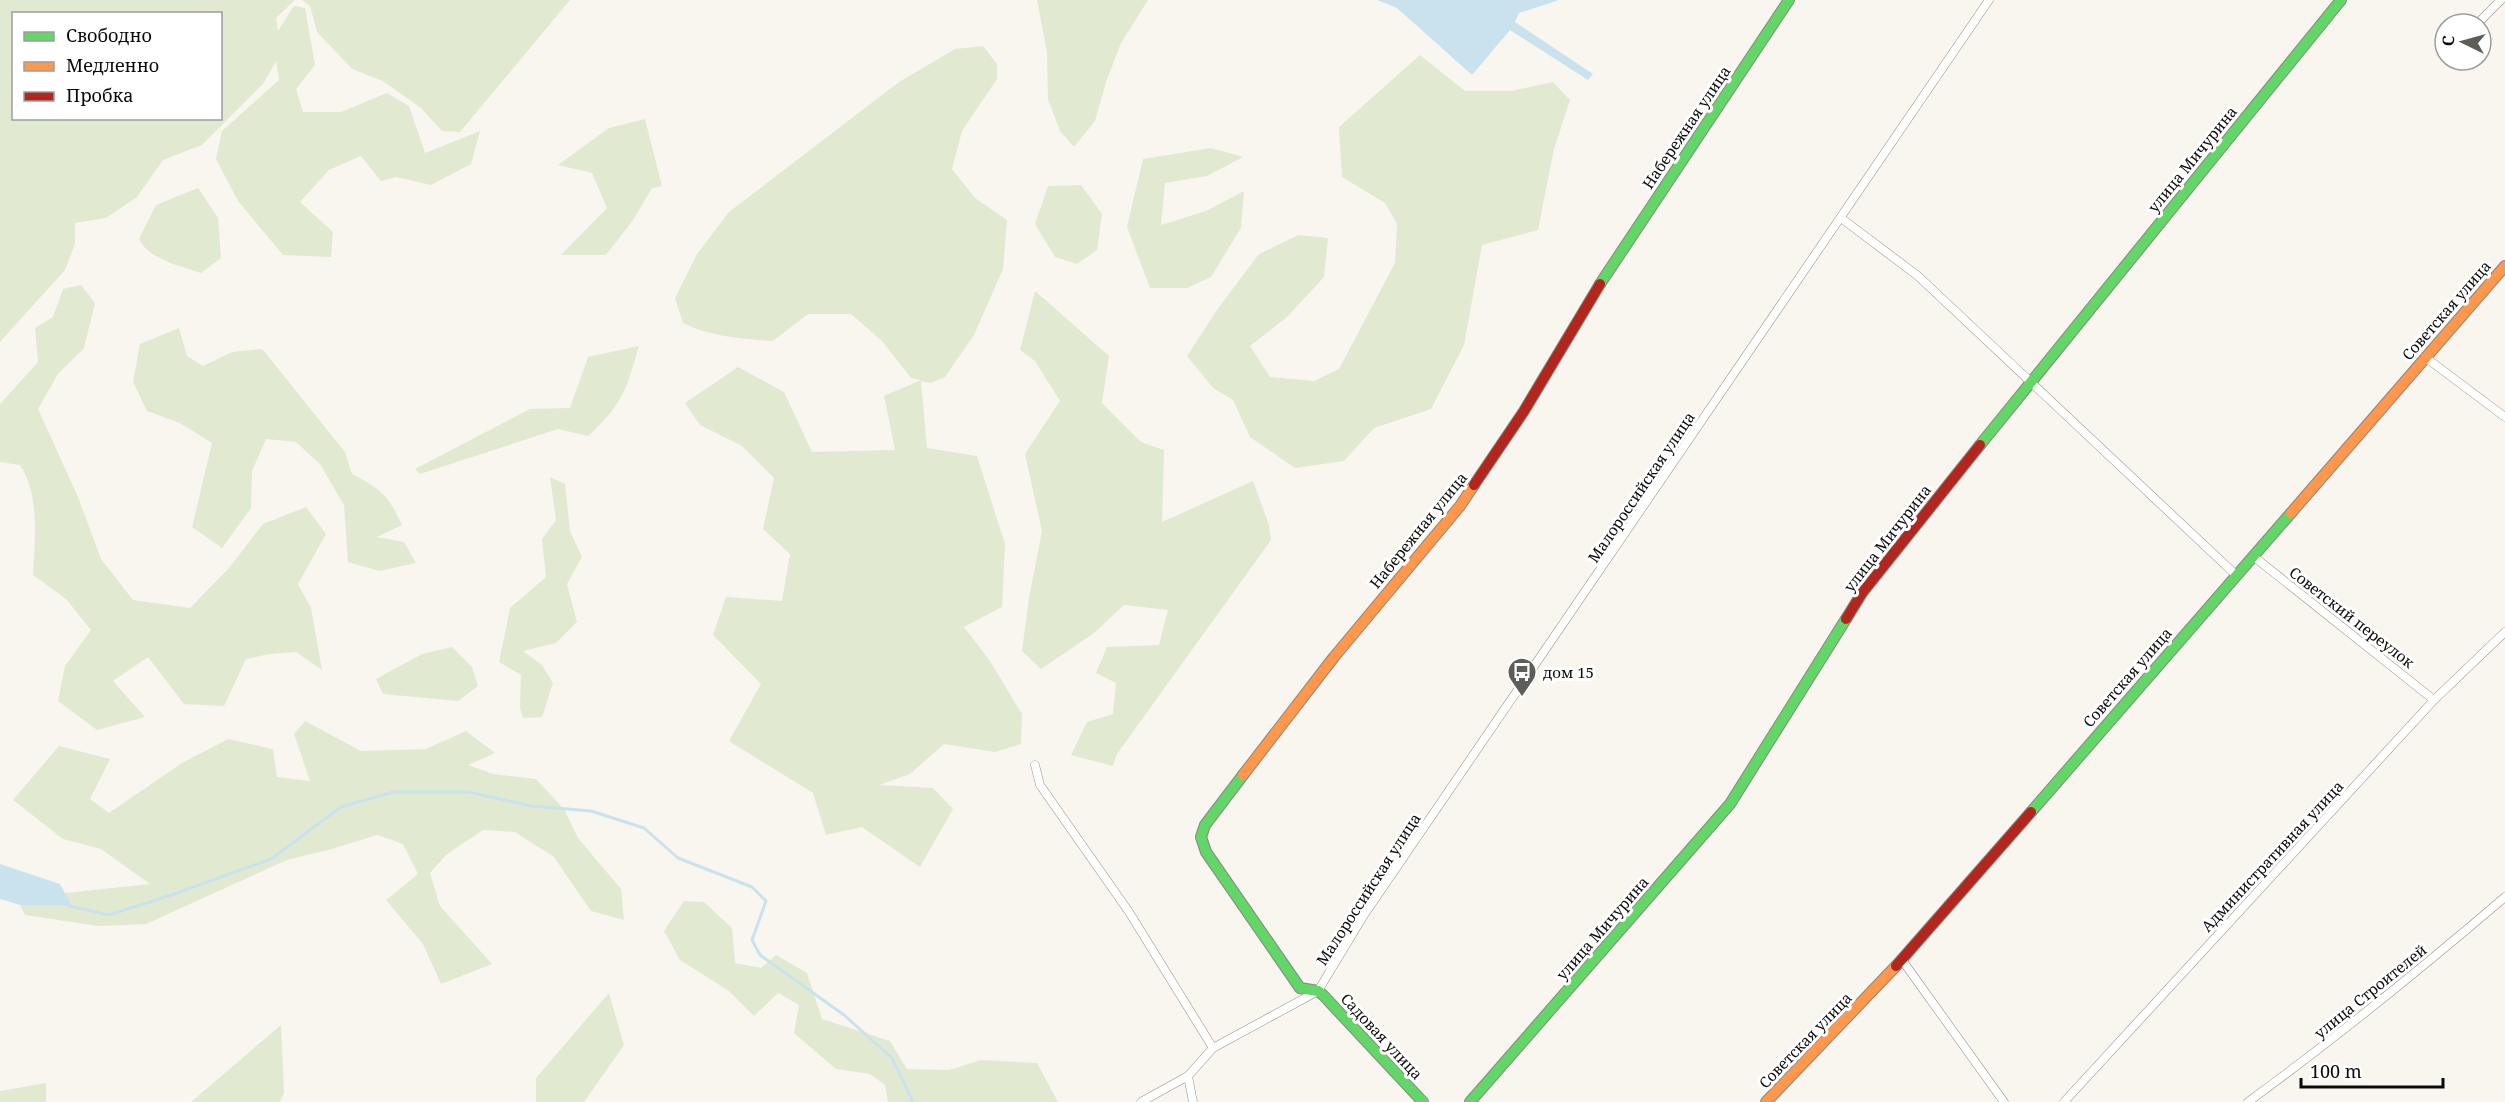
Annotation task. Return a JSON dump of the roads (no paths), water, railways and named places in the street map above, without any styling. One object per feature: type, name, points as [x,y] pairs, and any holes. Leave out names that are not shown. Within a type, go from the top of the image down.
[{"type":"street","name":"Набережная улица","points":[[1318,991],[1300,988],[1269,946],[1206,852],[1201,837],[1205,825],[1334,657],[1460,506],[1524,411],[1599,285],[1789,0]]},
{"type":"street","name":"Малороссийская улица","points":[[1318,991],[1364,915],[1989,0]]},
{"type":"street","name":"улица Мичурина","points":[[1470,1102],[1730,804],[1862,593],[2031,380],[2341,0]]},
{"type":"street","points":[[2489,12],[2501,0]]},
{"type":"street","points":[[1840,218],[1918,276],[2236,575]]},
{"type":"street","name":"Советская улица","points":[[1766,1102],[1902,960],[2505,266]]},
{"type":"street","points":[[2425,357],[2505,417]]},
{"type":"street","name":"Советский переулок","points":[[2253,556],[2434,700]]},
{"type":"street","name":"Административная улица","points":[[2064,1102],[2434,700],[2505,632]]},
{"type":"street","points":[[1035,765],[1040,785],[1129,912],[1214,1048]]},
{"type":"street","name":"улица Строителей","points":[[2248,1102],[2300,1065],[2425,965],[2505,897]]},
{"type":"street","points":[[1902,960],[2004,1102]]},
{"type":"street","points":[[1141,1102],[1188,1076],[1214,1048],[1318,991]]},
{"type":"street","name":"Садовая улица","points":[[1318,991],[1424,1102]]},
{"type":"street","points":[[1188,1076],[1193,1102]]},
{"type":"water","points":[[1377,0],[1559,0],[1519,13],[1515,22],[1593,74],[1588,80],[1510,30],[1472,75],[1397,8]]},
{"type":"water","points":[[0,864],[60,884],[71,905],[20,905],[0,899]]},
{"type":"waterway","points":[[66,905],[109,915],[171,895],[271,859],[341,807],[393,792],[469,792],[531,806],[591,811],[644,828],[678,858],[752,887],[766,901],[752,940],[760,955],[844,1015],[892,1058],[913,1102]]},
{"type":"place","name":"дом 15","points":[[1522,698]]}]
